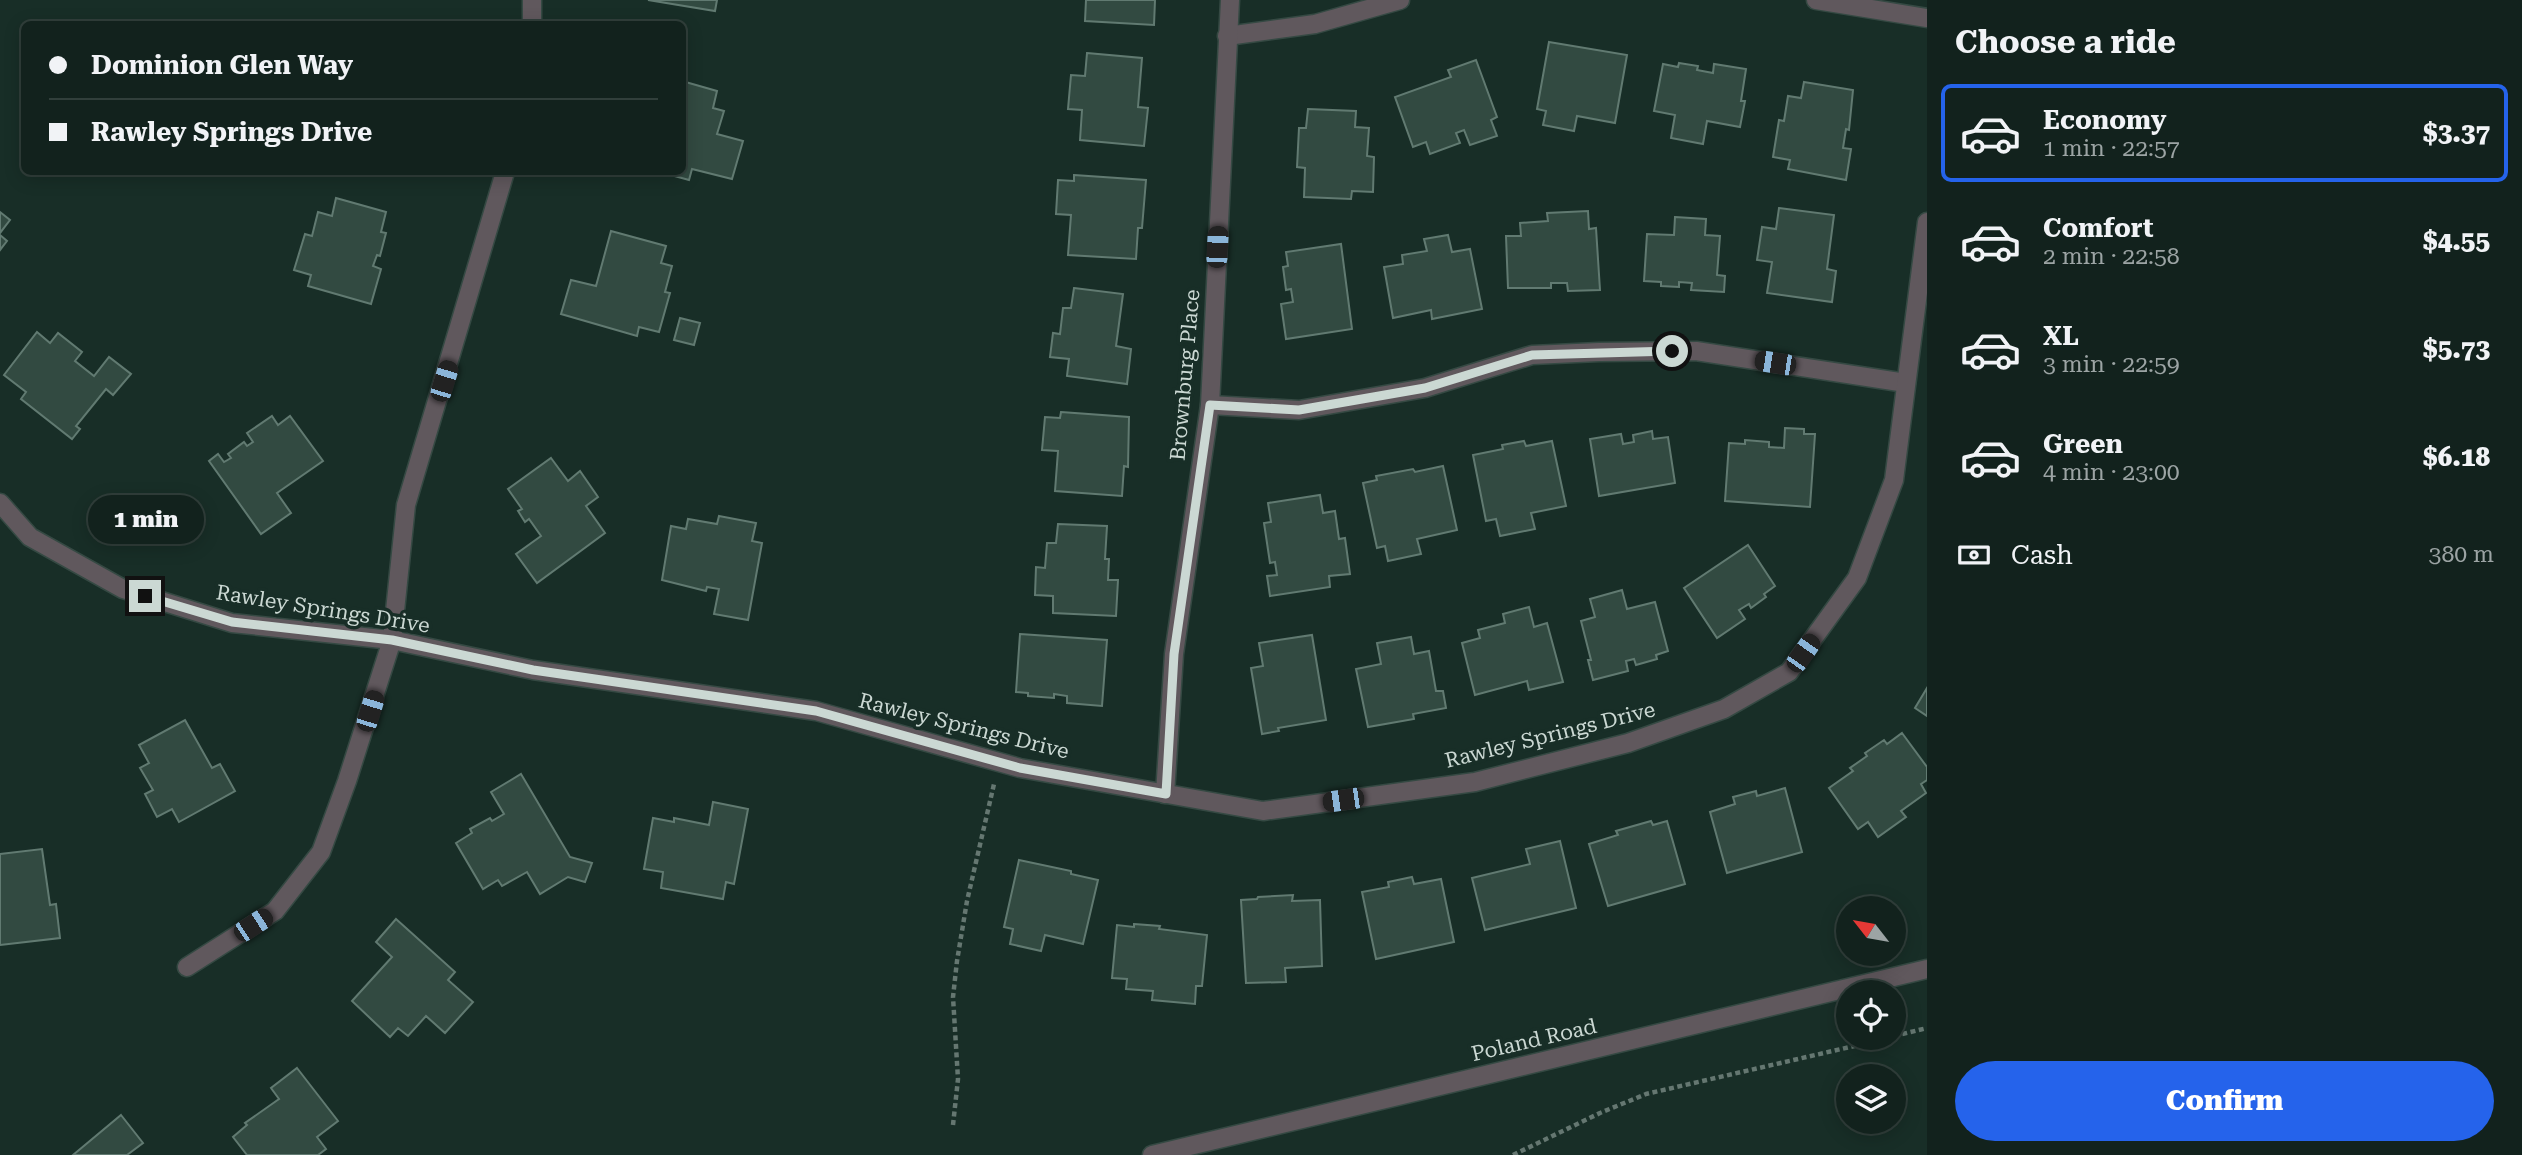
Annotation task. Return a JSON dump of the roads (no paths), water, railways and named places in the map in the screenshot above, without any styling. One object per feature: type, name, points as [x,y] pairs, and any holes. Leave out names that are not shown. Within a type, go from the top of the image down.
[{"type":"street","points":[[532,0],[532,21]]},
{"type":"street","name":"Brownburg Place","points":[[1166,794],[1174,654],[1210,405],[1230,0]]},
{"type":"street","points":[[1227,36],[1315,24],[1400,0]]},
{"type":"street","points":[[1816,0],[1927,18]]},
{"type":"street","points":[[187,967],[275,911],[321,852],[348,781],[392,640],[406,505],[504,175]]},
{"type":"street","name":"Rawley Springs Drive","points":[[0,503],[30,537],[123,589],[232,622],[392,640],[533,670],[816,711],[1020,768],[1263,811],[1475,782],[1628,743],[1724,709],[1789,672],[1857,578],[1894,480],[1927,222]]},
{"type":"street","points":[[1210,405],[1299,410],[1425,388],[1532,355],[1599,352],[1696,351],[1906,383]]},
{"type":"street","name":"Poland Road","points":[[1152,1155],[1927,970]]}]
